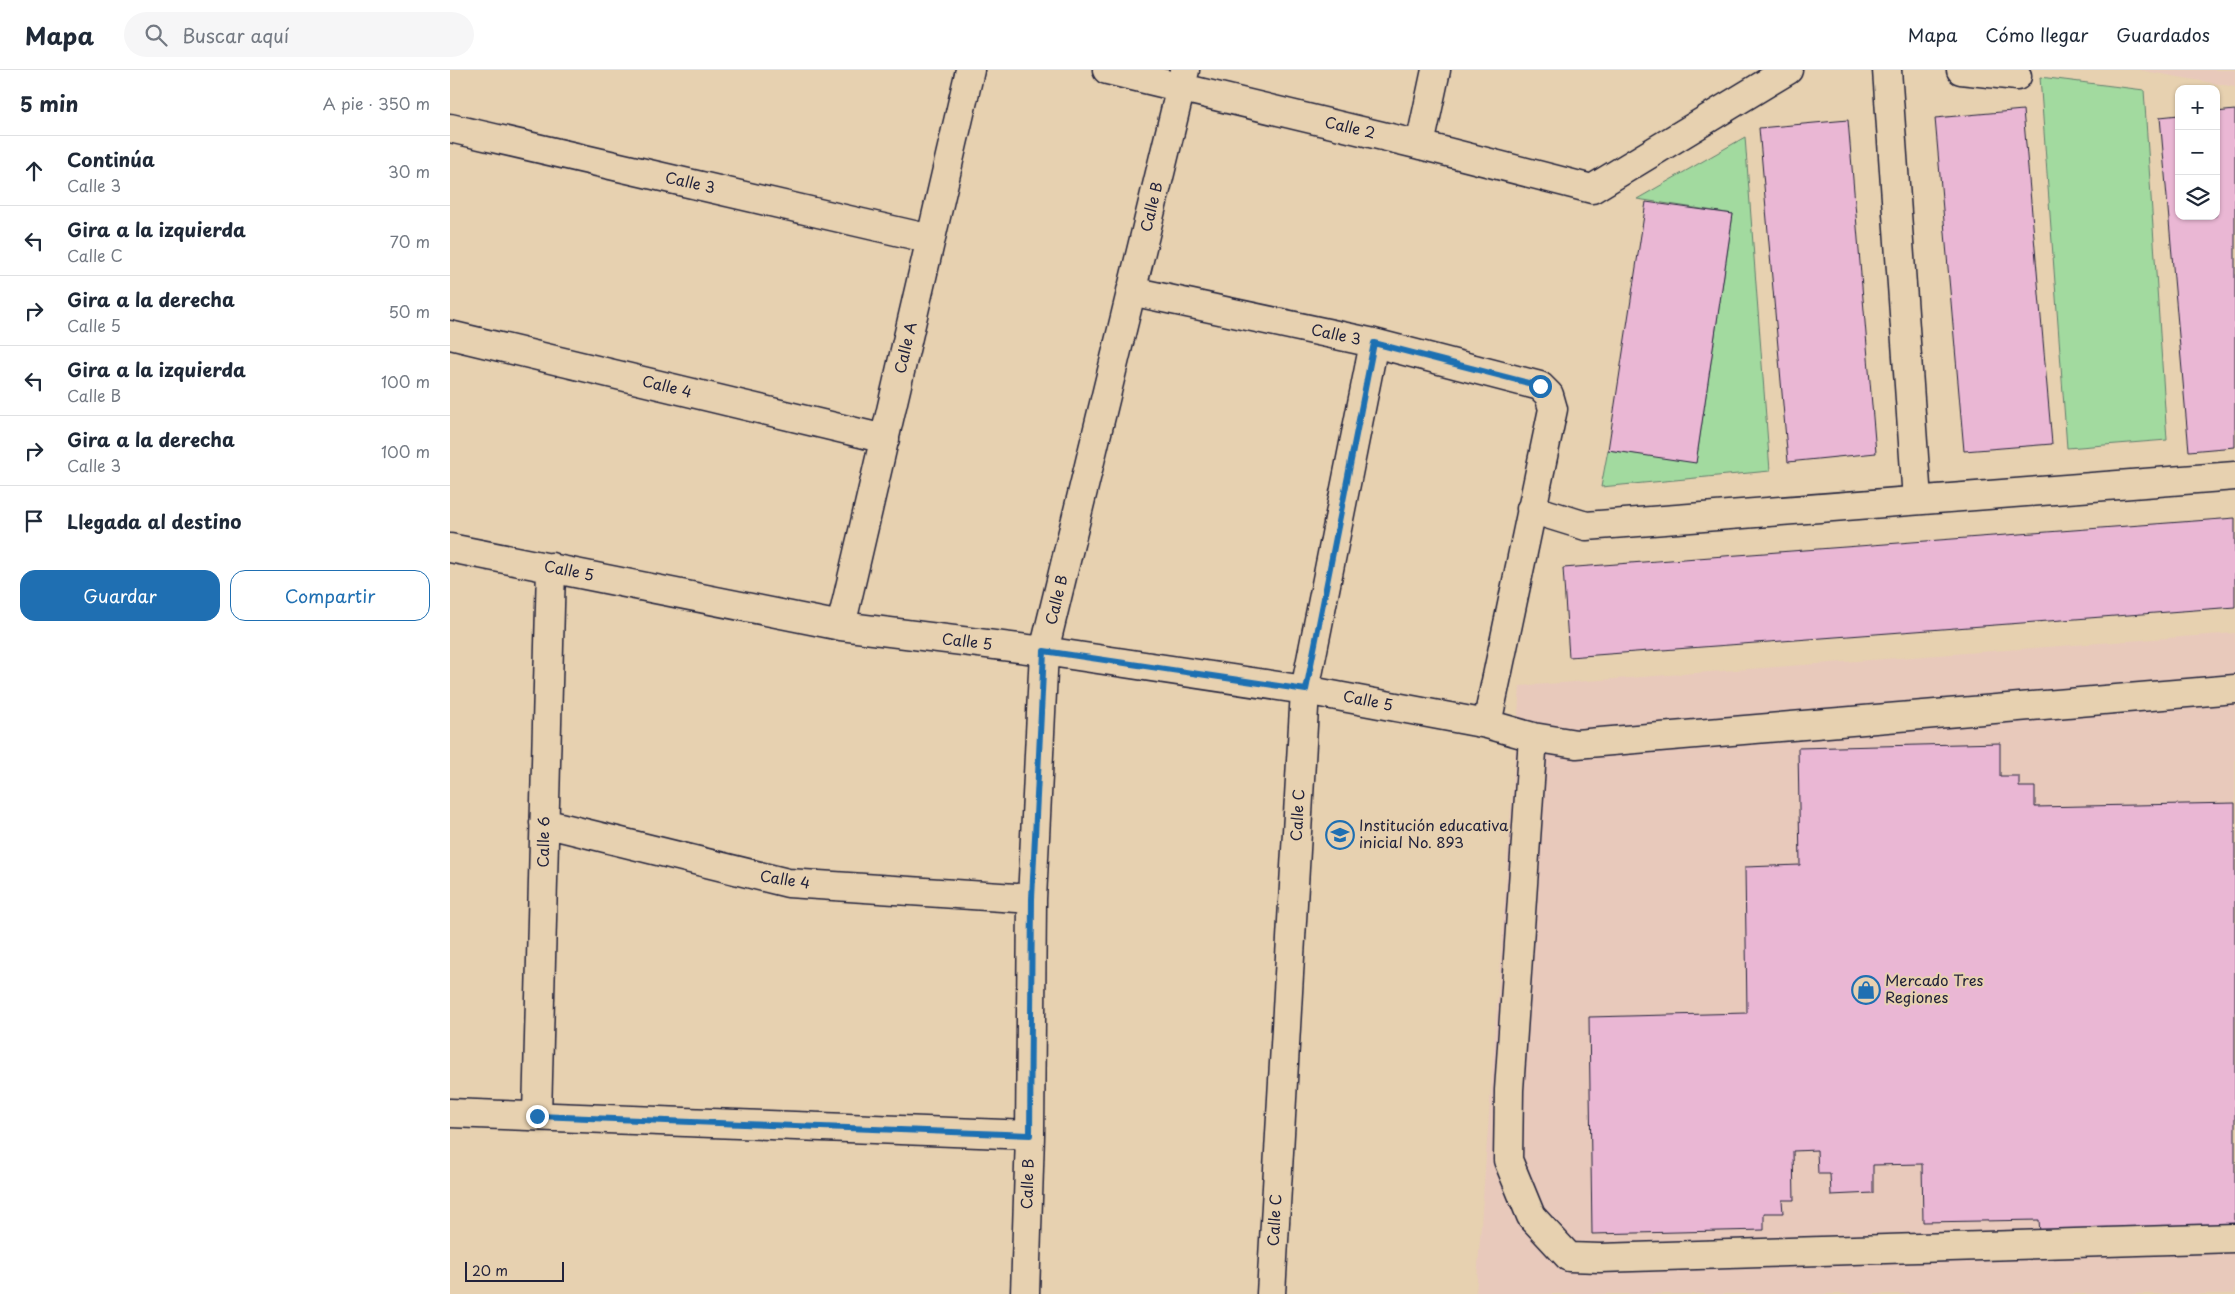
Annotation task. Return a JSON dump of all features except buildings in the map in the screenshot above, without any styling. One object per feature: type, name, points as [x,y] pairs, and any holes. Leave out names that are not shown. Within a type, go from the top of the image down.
[{"type":"street","name":"Calle A","points":[[841,626],[970,70]]},
{"type":"street","name":"Calle 2","points":[[1107,70],[1183,79],[1420,145],[1592,189],[1788,70]]},
{"type":"street","points":[[1420,145],[1436,70]]},
{"type":"street","points":[[1887,70],[1917,500]]},
{"type":"street","points":[[1960,70],[2017,76]]},
{"type":"street","name":"Calle B","points":[[1025,1294],[1030,1135],[1032,899],[1044,651],[1183,79]]},
{"type":"street","name":"Calle 3","points":[[450,128],[931,239]]},
{"type":"street","name":"Calle 3","points":[[1131,291],[1374,343],[1540,386],[1550,395],[1553,409],[1531,509]]},
{"type":"street","name":"Calle 4","points":[[450,335],[885,439]]},
{"type":"street","name":"Calle C","points":[[1271,1294],[1306,690],[1374,343]]},
{"type":"street","points":[[1487,724],[1531,509],[1586,526],[2235,476]]},
{"type":"street","name":"Calle 5","points":[[450,548],[841,626],[1044,651],[1306,690],[1487,724],[1533,737],[1576,744],[2235,689]]},
{"type":"street","name":"Calle 6","points":[[537,1116],[551,567]]},
{"type":"street","points":[[1533,737],[1509,1090],[1508,1160],[1531,1216],[1569,1257],[1610,1258],[2235,1238]]},
{"type":"street","name":"Calle 4","points":[[544,823],[788,883],[1032,899]]},
{"type":"street","points":[[450,1113],[1030,1135]]},
{"type":"shaded area","points":[[2139,70],[2235,70],[2235,87]]},
{"type":"shaded area","name":"Mercado Tres Regiones","points":[[2235,633],[2235,1294],[1476,1294],[1520,686]]},
{"type":"green space","points":[[2040,77],[2144,90],[2167,440],[2067,448]]},
{"type":"green space","points":[[1745,137],[1770,471],[1601,487],[1608,450],[1696,462],[1733,214],[1637,199]]},
{"type":"place","name":"Institución educativa inicial No. 893","points":[[1340,835]]},
{"type":"place","name":"Mercado Tres Regiones","points":[[1866,990]]},
{"type":"route","points":[[537,1116],[1030,1135],[1032,899],[1044,651],[1306,690],[1374,343],[1540,386]]}]
